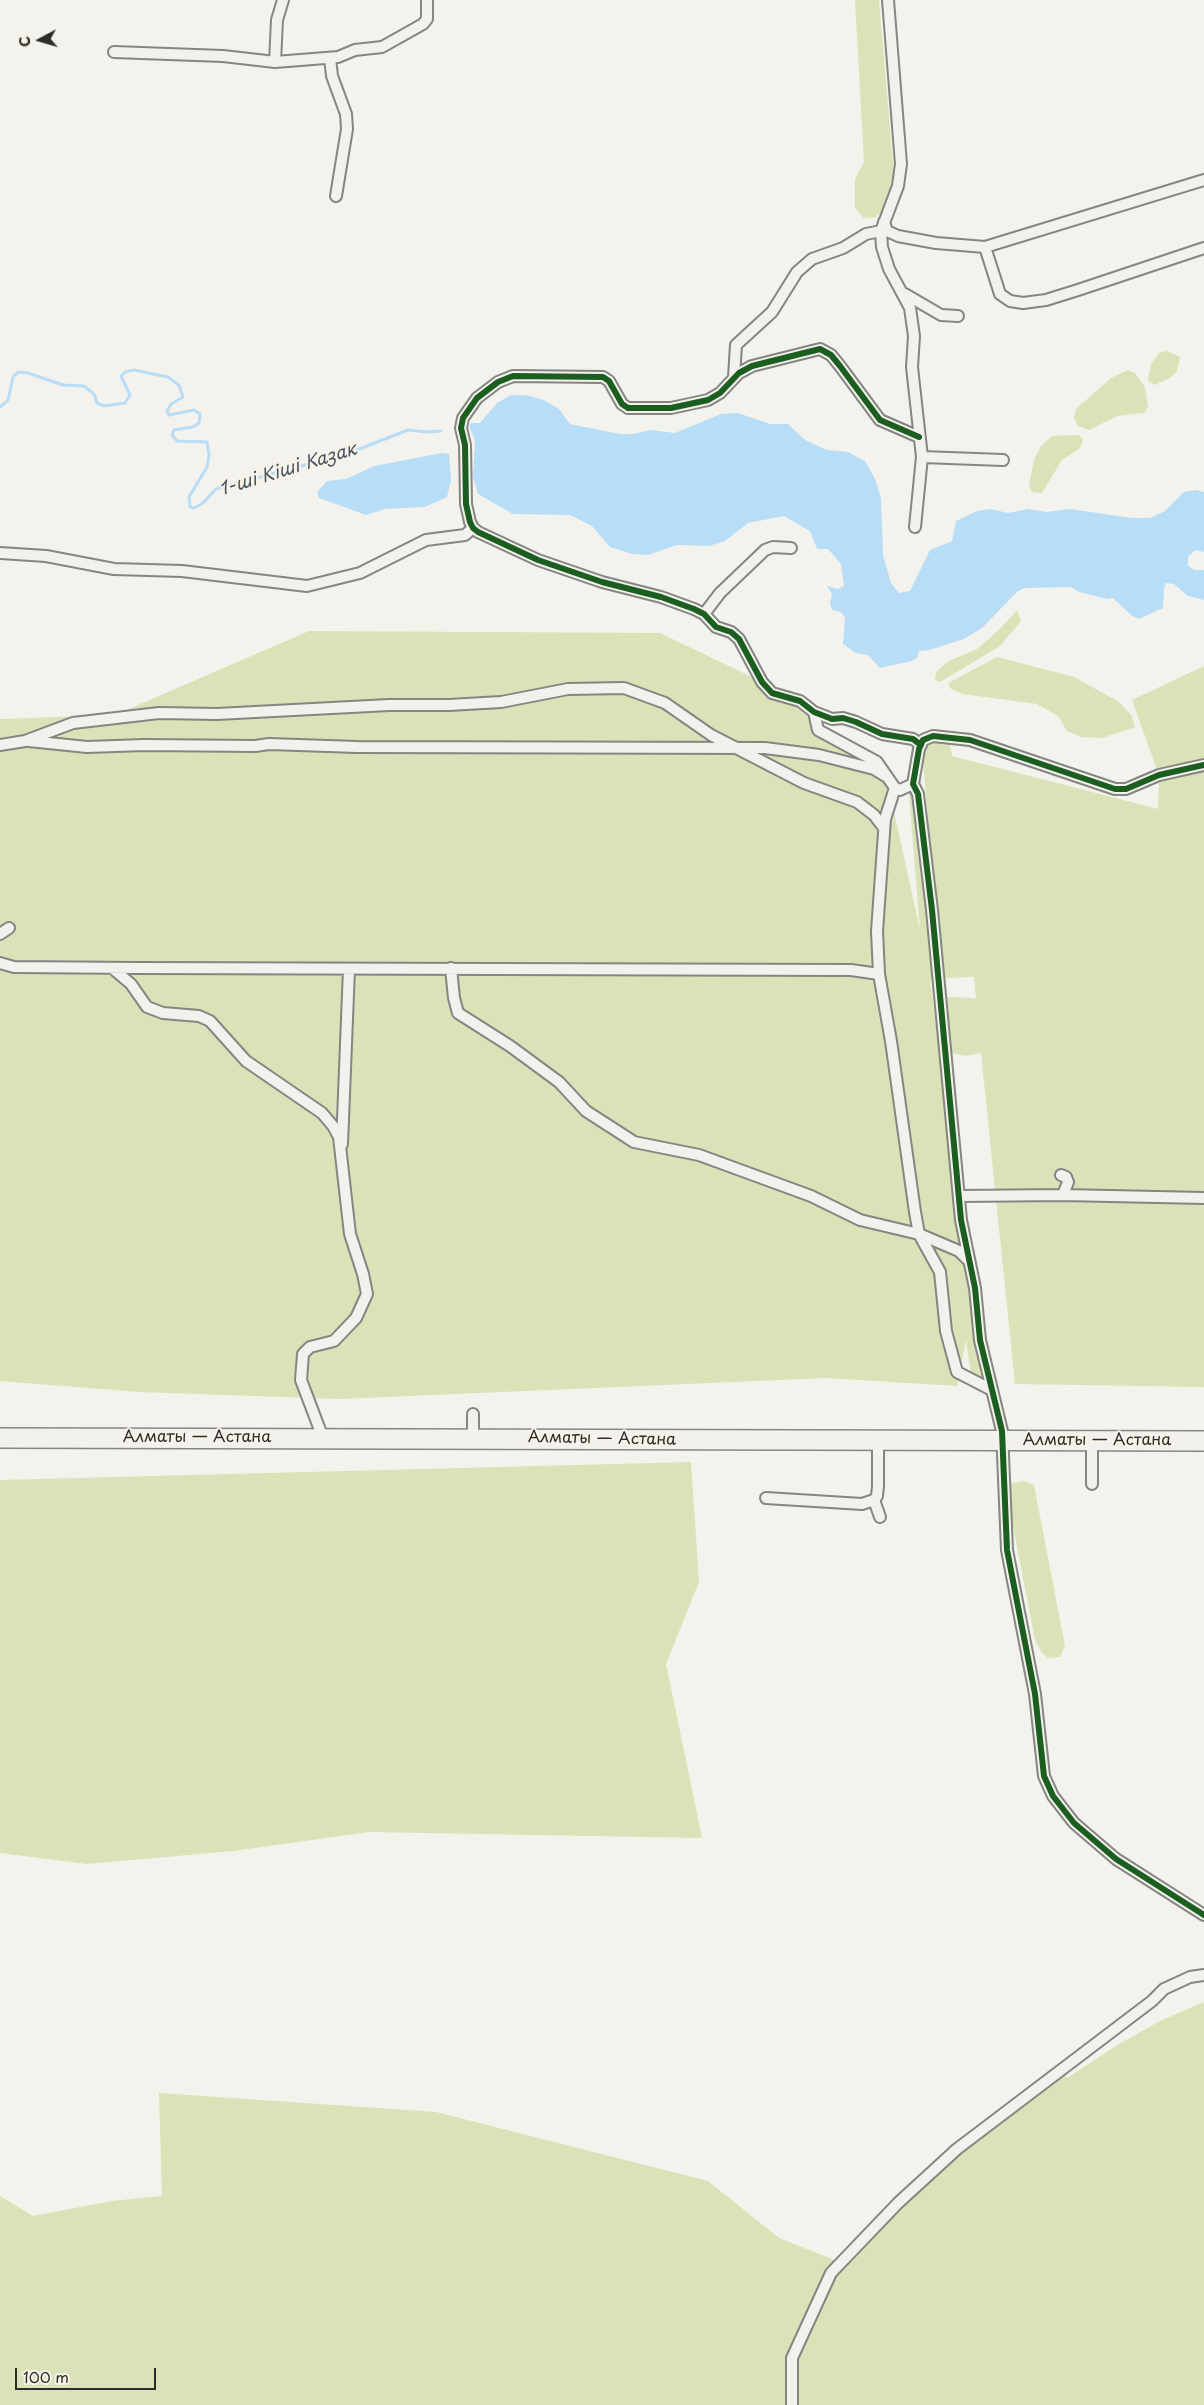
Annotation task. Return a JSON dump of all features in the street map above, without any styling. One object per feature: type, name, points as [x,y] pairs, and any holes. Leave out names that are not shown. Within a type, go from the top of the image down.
[{"type":"highway","name":"Алматы — Астана","points":[[0,1438],[473,1438],[878,1442],[1204,1441]]},
{"type":"street","points":[[275,62],[277,20],[283,0]]},
{"type":"street","points":[[114,52],[223,56],[275,62],[330,58],[356,50],[382,47],[397,40],[423,24],[427,19],[428,0]]},
{"type":"street","points":[[888,0],[901,164],[898,186],[882,226],[882,246],[888,269],[910,308],[914,336],[912,367],[922,456],[915,527]]},
{"type":"street","points":[[330,58],[332,76],[346,114],[347,129],[336,196]]},
{"type":"street","points":[[882,226],[898,236],[936,243],[985,247],[1204,180]]},
{"type":"street","points":[[741,368],[734,352],[736,345],[772,312],[797,272],[812,259],[843,248],[882,226]]},
{"type":"street","points":[[985,247],[992,274],[1000,294],[1010,301],[1023,303],[1046,300],[1204,248]]},
{"type":"street","points":[[903,293],[940,315],[958,316]]},
{"type":"street","points":[[919,437],[880,420],[831,355],[820,349],[741,368],[720,393],[708,400],[680,406],[651,409],[628,408],[622,404],[608,381],[603,377],[514,376],[498,382],[470,406],[461,423],[465,445],[466,504],[473,528],[538,560],[602,582],[661,597],[704,614],[716,627],[731,632],[739,639],[762,682],[772,693],[800,701],[814,712],[832,719],[843,718],[882,734],[912,739],[921,745]]},
{"type":"street","points":[[922,456],[1003,460]]},
{"type":"street","points":[[0,553],[46,556],[114,569],[198,572],[307,586],[360,573],[426,540],[465,535],[473,528]]},
{"type":"street","points":[[704,614],[720,594],[765,550],[773,547],[791,548]]},
{"type":"street","points":[[0,745],[25,741],[73,723],[159,713],[217,714],[389,705],[448,705],[500,702],[558,690],[597,687],[624,688],[659,700],[734,748],[804,783],[857,802],[874,815],[884,828]]},
{"type":"street","points":[[814,712],[818,730],[877,762],[895,788],[900,790],[913,784]]},
{"type":"street","points":[[1204,765],[1159,775],[1126,789],[1114,789],[970,740],[934,736],[923,740],[913,784],[918,794],[931,901],[959,1196],[968,1260],[975,1288],[980,1340],[1003,1442],[1008,1550],[1036,1694],[1042,1764],[1048,1787],[1062,1810],[1074,1823],[1116,1859],[1204,1915]]},
{"type":"street","points":[[25,741],[87,747],[144,744],[255,746],[270,744],[357,747],[765,748],[819,754],[874,769],[887,777]]},
{"type":"street","points":[[895,788],[884,828],[877,931],[879,974],[891,1041],[919,1234],[940,1272],[946,1332],[957,1372],[990,1389]]},
{"type":"street","points":[[0,934],[9,928]]},
{"type":"street","points":[[0,963],[14,967],[349,970],[451,968],[851,970],[879,974]]},
{"type":"street","points":[[112,968],[131,984],[147,1007],[163,1013],[199,1016],[210,1022],[246,1061],[322,1113],[334,1126],[341,1150]]},
{"type":"street","points":[[451,968],[454,998],[458,1013],[510,1046],[559,1082],[586,1111],[634,1142],[699,1155],[811,1196],[860,1220],[919,1234],[960,1251],[968,1260]]},
{"type":"street","points":[[323,1438],[301,1380],[301,1358],[306,1349],[334,1341],[356,1318],[367,1294],[348,1225],[341,1150],[347,1062],[349,970]]},
{"type":"street","points":[[1061,1175],[1066,1177],[1068,1182],[1063,1195]]},
{"type":"street","points":[[959,1196],[1063,1195],[1203,1200]]},
{"type":"street","points":[[473,1414],[473,1438]]},
{"type":"street","points":[[1092,1441],[1092,1484]]},
{"type":"street","points":[[766,1498],[862,1504],[874,1500],[877,1496],[878,1486],[878,1442]]},
{"type":"street","points":[[874,1500],[880,1517]]},
{"type":"street","points":[[792,2405],[792,2358],[831,2273],[898,2203],[957,2149],[1164,1990],[1184,1979],[1204,1975]]},
{"type":"green space","points":[[855,0],[879,0],[894,175],[891,195],[883,210],[876,217],[864,218],[855,208],[855,179],[864,162]]},
{"type":"green space","points":[[1167,351],[1180,357],[1177,371],[1171,377],[1155,385],[1148,381],[1151,364],[1159,353]]},
{"type":"green space","points":[[1128,370],[1135,373],[1145,387],[1148,407],[1144,413],[1117,416],[1089,430],[1078,426],[1074,418],[1076,409],[1111,378]]},
{"type":"green space","points":[[1079,435],[1083,440],[1080,448],[1062,460],[1042,493],[1032,492],[1029,486],[1034,460],[1041,446],[1052,436]]},
{"type":"green space","points":[[1017,610],[1021,621],[1000,646],[940,682],[935,680],[936,672],[949,661],[977,649],[1000,629]]},
{"type":"green space","points":[[309,631],[660,633],[762,682],[886,775],[920,930],[909,794],[911,790],[916,789],[934,977],[930,980],[959,1196],[975,1288],[972,1308],[991,1384],[971,1374],[966,1340],[957,1386],[826,1378],[340,1399],[139,1392],[0,1381],[0,719],[115,715]]},
{"type":"green space","points":[[997,657],[1074,677],[1119,702],[1132,716],[1135,727],[1102,738],[1081,737],[1067,731],[1058,716],[1037,704],[963,694],[951,689],[948,683]]},
{"type":"green space","points":[[1204,666],[1204,1387],[1015,1384],[981,1053],[965,1056],[952,1053],[947,1013],[947,997],[976,998],[974,977],[943,978],[922,752],[927,741],[949,739],[952,756],[1158,809],[1159,775],[1132,700]]},
{"type":"green space","points":[[691,1462],[699,1582],[666,1664],[702,1838],[369,1832],[233,1851],[87,1864],[0,1853],[0,1480]]},
{"type":"green space","points":[[1025,1481],[1034,1485],[1065,1646],[1060,1657],[1048,1658],[1042,1653],[1035,1640],[1012,1521],[1009,1495],[1012,1483]]},
{"type":"green space","points":[[1204,2002],[1204,2405],[0,2405],[0,2196],[33,2216],[112,2201],[162,2196],[159,2093],[436,2112],[708,2181],[779,2238],[837,2261],[945,2159],[1061,2069],[1067,2078],[1119,2044],[1160,2021]]},
{"type":"water","points":[[511,395],[526,395],[544,400],[559,409],[570,424],[620,434],[634,434],[650,430],[675,433],[721,414],[738,413],[770,424],[788,424],[805,440],[827,450],[848,452],[865,461],[875,479],[881,498],[883,555],[891,583],[899,593],[910,591],[930,550],[952,541],[956,521],[977,511],[990,509],[1008,513],[1028,509],[1046,512],[1070,509],[1132,518],[1150,518],[1165,511],[1184,492],[1196,490],[1204,492],[1204,552],[1195,550],[1188,557],[1188,566],[1194,570],[1204,570],[1204,600],[1188,596],[1174,584],[1166,583],[1163,608],[1139,619],[1131,615],[1113,598],[1107,599],[1079,592],[1071,587],[1025,588],[1018,591],[982,628],[964,639],[929,650],[919,651],[917,658],[912,661],[880,668],[868,655],[856,653],[843,644],[845,618],[841,612],[832,610],[830,603],[832,594],[827,586],[838,589],[844,586],[841,564],[828,549],[817,549],[810,531],[784,516],[748,523],[725,541],[709,546],[677,545],[648,555],[632,554],[610,547],[592,526],[570,515],[513,514],[478,494],[473,477],[475,440],[469,426],[471,423],[480,423],[497,403]]},
{"type":"water","points":[[442,453],[449,454],[451,480],[447,497],[425,507],[385,509],[366,515],[319,498],[317,492],[327,481],[346,479],[374,466]]},
{"type":"waterway","name":"1-ші Кіші Казак","points":[[0,407],[8,400],[13,377],[18,372],[28,373],[63,385],[84,386],[94,394],[97,403],[104,406],[125,403],[130,395],[121,376],[125,372],[134,370],[168,377],[179,385],[183,397],[171,404],[167,411],[169,415],[194,410],[200,414],[199,423],[193,427],[174,430],[172,435],[177,441],[207,442],[209,455],[207,467],[189,497],[190,507],[194,508],[203,503],[216,489],[349,453],[408,430],[441,431]]},
{"type":"cycle path","points":[[919,437],[880,420],[831,355],[820,349],[752,366],[739,373],[720,393],[708,400],[671,408],[628,408],[622,404],[609,381],[603,377],[513,376],[498,382],[477,398],[463,418],[461,428],[465,445],[466,504],[470,522],[478,532],[538,560],[602,582],[661,597],[694,609],[704,614],[716,627],[731,632],[739,639],[762,682],[772,693],[800,701],[814,712],[832,719],[843,718],[882,734],[913,739],[921,745]]},
{"type":"cycle path","points":[[1204,765],[1159,775],[1126,789],[1115,789],[970,740],[933,736],[923,740],[919,749],[913,784],[918,794],[932,910],[961,1220],[975,1288],[980,1340],[1002,1431],[1007,1550],[1035,1694],[1044,1776],[1053,1796],[1074,1823],[1116,1859],[1204,1915]]}]
